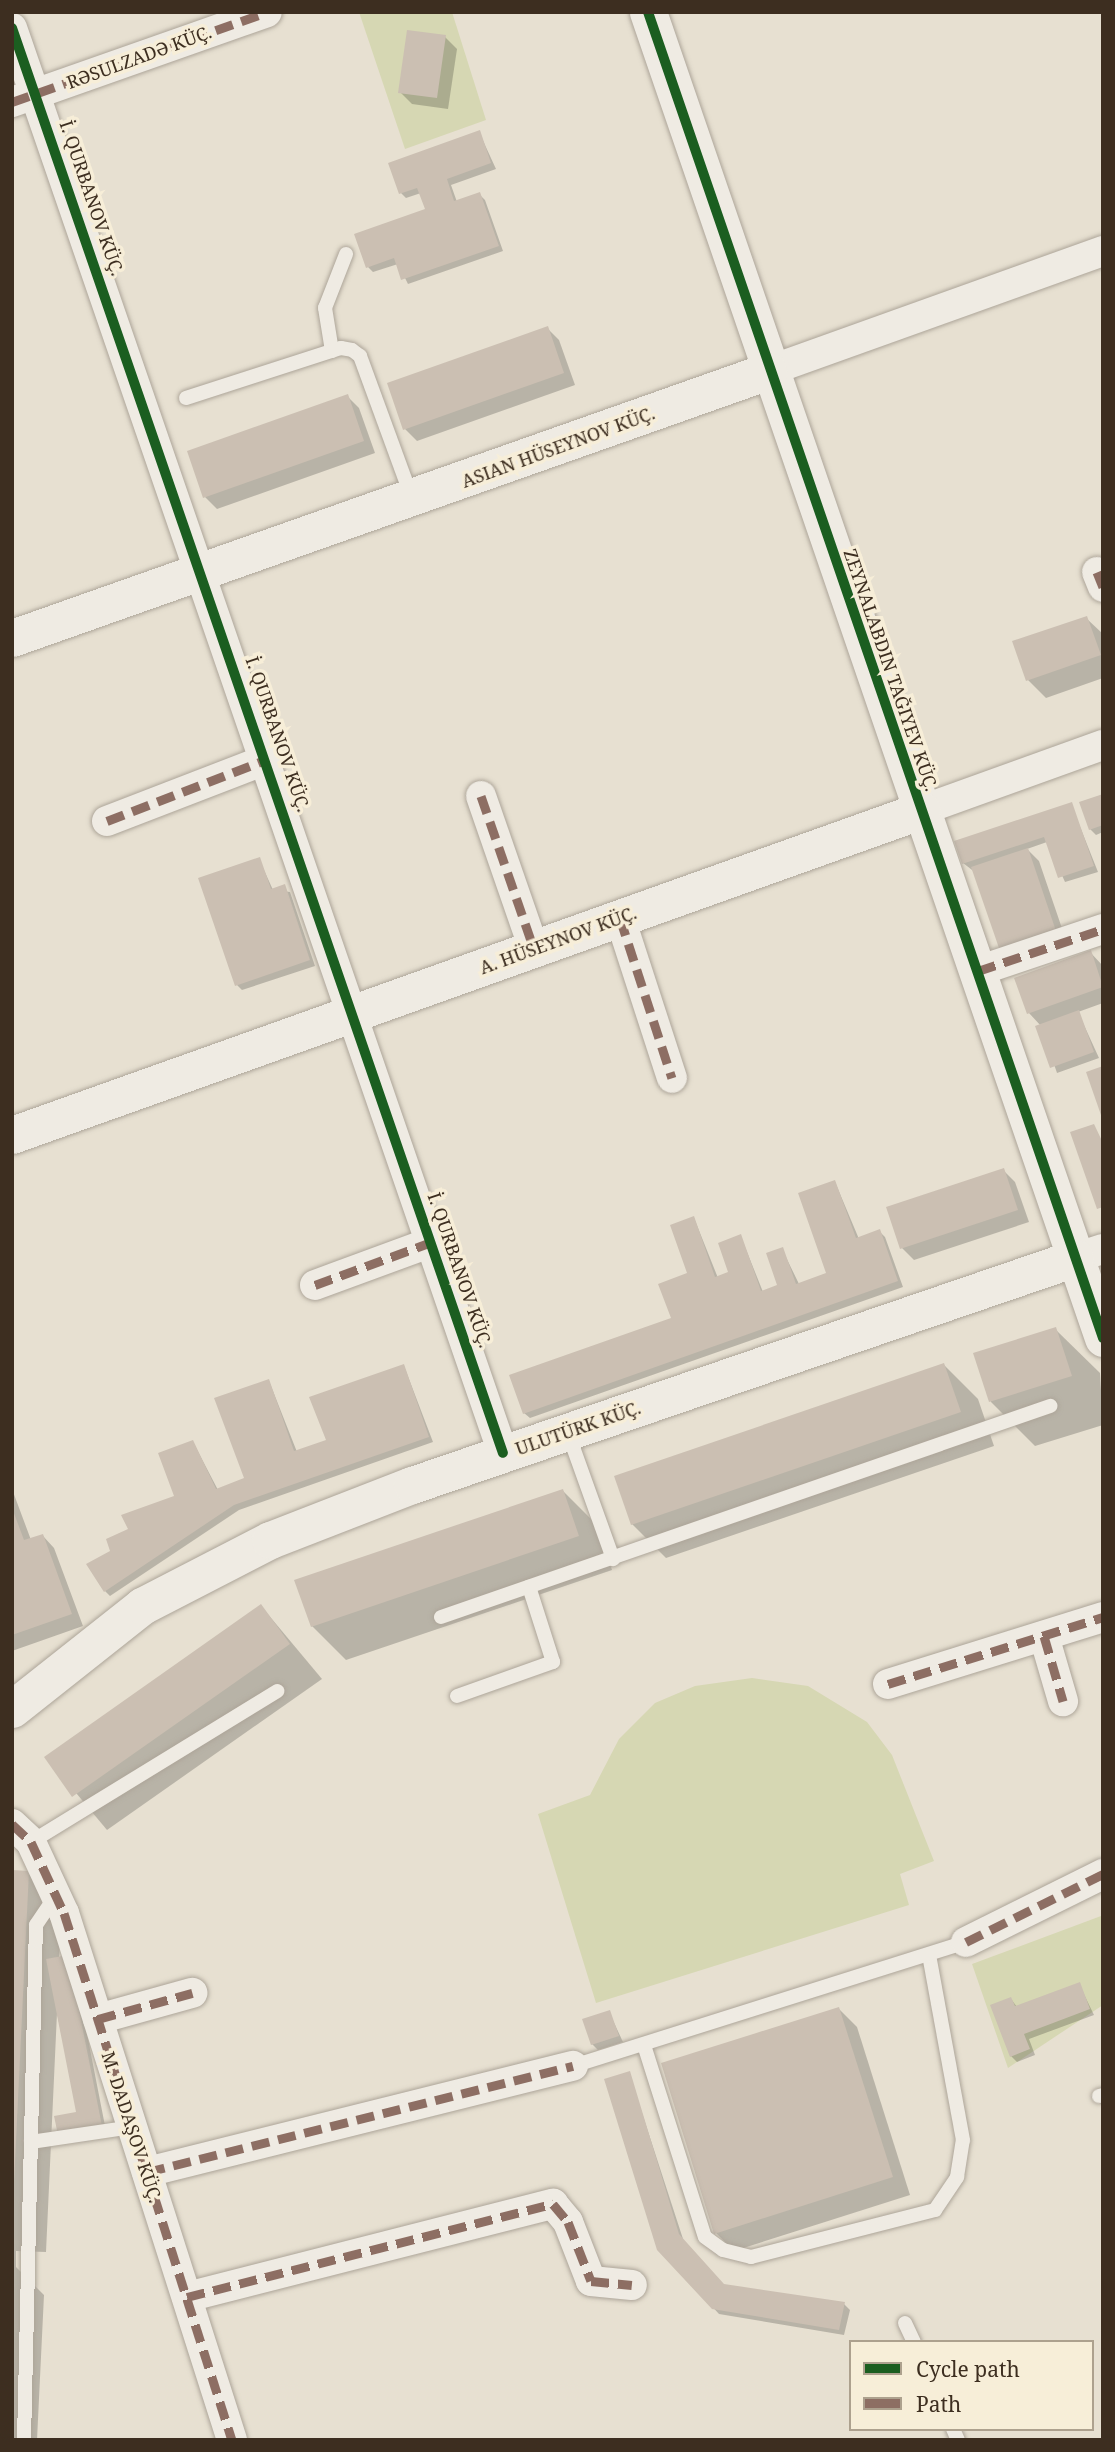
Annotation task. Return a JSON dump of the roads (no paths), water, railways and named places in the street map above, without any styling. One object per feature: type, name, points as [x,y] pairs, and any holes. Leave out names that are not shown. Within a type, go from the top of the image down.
[{"type":"street","name":"RƏSULZADƏ KÜÇ.","points":[[25,98],[267,12]]},
{"type":"street","points":[[648,12],[768,371],[978,971],[1089,1254],[1103,1338]]},
{"type":"street","name":"İ. QURBANOV KÜÇ.","points":[[12,28],[25,98],[203,572],[503,1453]]},
{"type":"street","name":"ASIAN HÜSEYNOV KÜÇ.","points":[[12,638],[413,499],[1103,251]]},
{"type":"street","name":"A. HÜSEYNOV KÜÇ.","points":[[12,1135],[1103,745]]},
{"type":"street","points":[[107,821],[268,760]]},
{"type":"street","points":[[481,796],[534,949]]},
{"type":"street","points":[[620,918],[672,1078]]},
{"type":"street","points":[[978,971],[1103,929]]},
{"type":"street","points":[[315,1285],[432,1242]]},
{"type":"street","name":"ULUTÜRK KÜÇ.","points":[[12,1709],[132,1613],[200,1574],[270,1540],[503,1453],[1089,1254]]},
{"type":"street","points":[[888,1684],[1103,1617]]},
{"type":"street","points":[[1044,1636],[1063,1700]]},
{"type":"street","name":"M. DADAŞOV KÜÇ.","points":[[22,1833],[56,1895],[232,2440]]},
{"type":"street","points":[[966,1942],[1103,1874]]},
{"type":"street","points":[[98,2019],[192,1993]]},
{"type":"street","points":[[147,2172],[573,2066]]},
{"type":"street","points":[[187,2297],[553,2204],[568,2222],[592,2281],[632,2285]]},
{"type":"lane","points":[[332,351],[325,308],[346,254]]},
{"type":"lane","points":[[186,398],[332,351],[360,355],[413,499]]},
{"type":"lane","points":[[441,1617],[1050,1406]]},
{"type":"lane","points":[[567,1432],[613,1559]]},
{"type":"lane","points":[[457,1696],[553,1662],[529,1587]]},
{"type":"lane","points":[[22,1833],[277,1691]]},
{"type":"lane","points":[[24,2440],[36,1925],[56,1895]]},
{"type":"lane","points":[[573,2066],[966,1942]]},
{"type":"lane","points":[[644,2045],[705,2237],[723,2250],[751,2257],[935,2210],[957,2177],[963,2140],[929,1955]]},
{"type":"lane","points":[[31,2142],[133,2127]]},
{"type":"lane","points":[[905,2323],[913,2340]]}]
